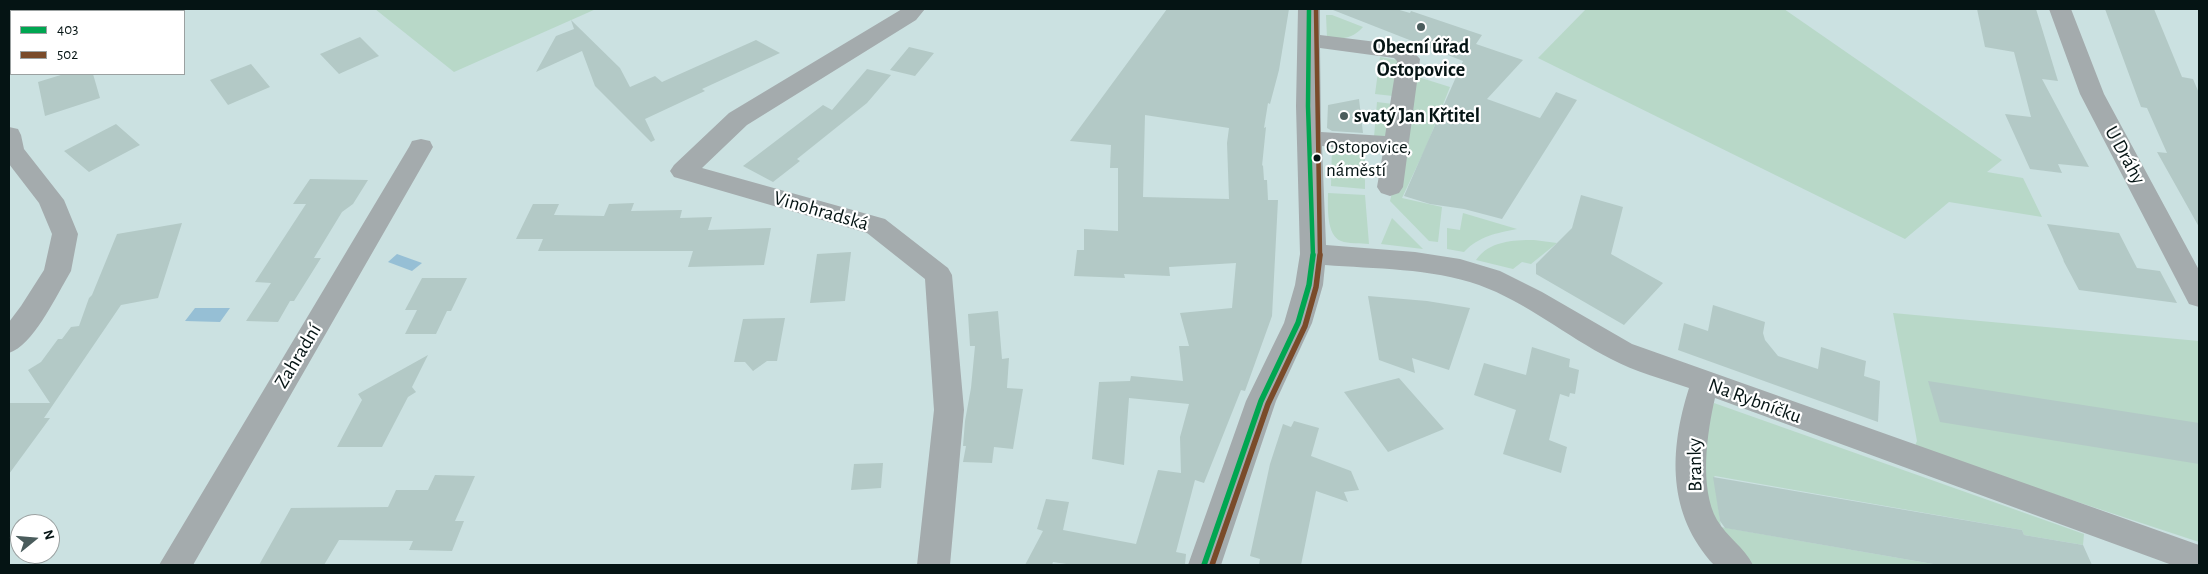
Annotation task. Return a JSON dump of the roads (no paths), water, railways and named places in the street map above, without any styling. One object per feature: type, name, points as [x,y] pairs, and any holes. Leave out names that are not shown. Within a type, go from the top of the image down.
[{"type":"street","name":"Vinohradská","points":[[914,9],[908,15],[738,119],[683,171],[876,226],[938,275],[950,410],[934,565]]},
{"type":"street","points":[[1204,565],[1262,401],[1298,323],[1309,285],[1313,254],[1308,40],[1309,9]]},
{"type":"street","name":"U Dráhy","points":[[2060,9],[2092,94],[2170,236],[2199,297]]},
{"type":"street","points":[[1308,40],[1401,52],[1409,59],[1390,187]]},
{"type":"street","points":[[9,135],[12,151],[51,200],[65,234],[57,271],[31,314],[9,342]]},
{"type":"street","points":[[1324,139],[1396,145]]},
{"type":"street","name":"Zahradní","points":[[175,565],[421,147]]},
{"type":"street","name":"Na Rybníčku","points":[[1313,254],[1415,262],[1460,269],[1490,278],[1532,299],[1622,352],[2199,560]]},
{"type":"street","name":"Branky","points":[[1705,383],[1697,409],[1690,451],[1692,489],[1703,526],[1719,548],[1736,565]]},
{"type":"water","points":[[397,254],[422,263],[412,271],[388,262]]},
{"type":"water","points":[[195,308],[230,308],[220,322],[185,321]]},
{"type":"place","name":"Obecní úřad Ostopovice","points":[[1421,27]]},
{"type":"place","name":"svatý Jan Křtitel","points":[[1344,116]]},
{"type":"place","name":"Ostopovice, náměstí","points":[[1317,158]]}]
